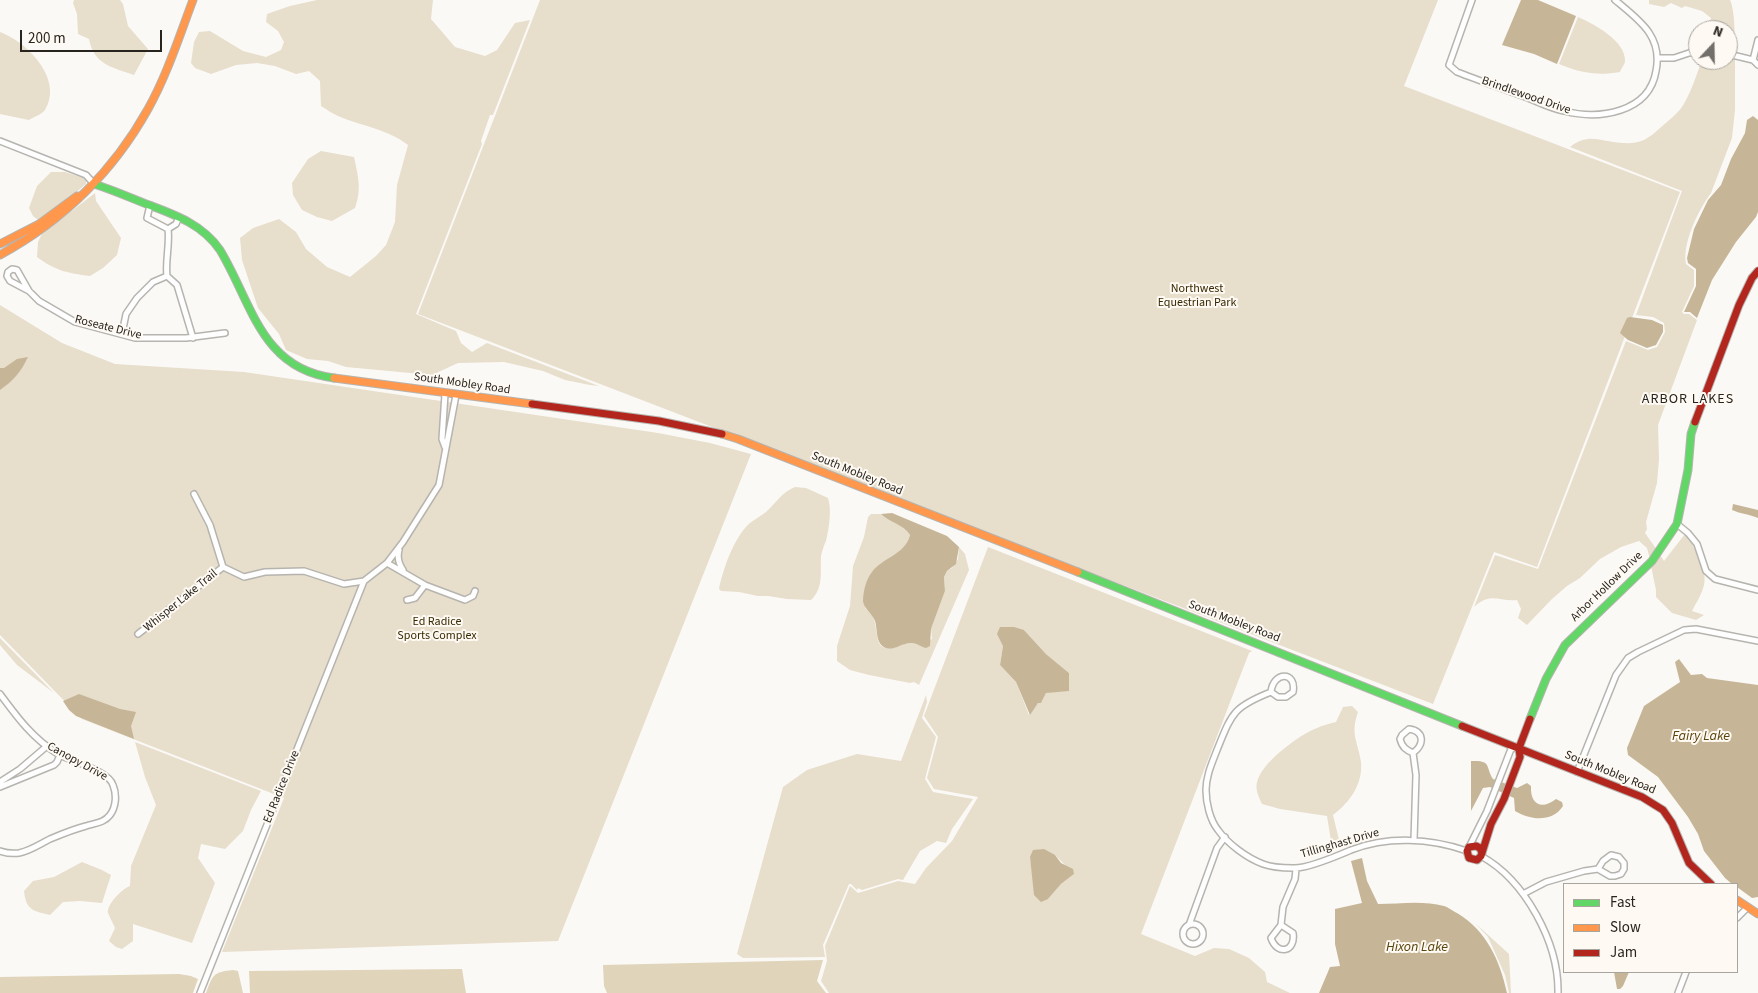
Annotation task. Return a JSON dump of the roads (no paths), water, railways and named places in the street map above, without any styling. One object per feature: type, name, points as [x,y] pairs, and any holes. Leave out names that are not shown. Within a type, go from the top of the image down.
[{"type":"street","points":[[0,255],[48,226],[74,205],[121,151],[154,96],[193,0]]},
{"type":"street","name":"Brindlewood Drive","points":[[1472,0],[1449,65],[1456,72],[1563,111],[1592,115],[1610,113],[1631,106],[1648,94],[1655,78],[1658,58],[1656,44],[1646,25],[1615,0]]},
{"type":"street","points":[[1752,60],[1758,40]]},
{"type":"street","points":[[1658,58],[1674,58],[1688,52]]},
{"type":"street","points":[[1738,56],[1752,60],[1758,66]]},
{"type":"street","name":"South Mobley Road","points":[[0,141],[86,175],[94,184],[179,217],[207,234],[224,255],[256,325],[266,340],[281,356],[298,368],[324,377],[659,421],[710,431],[738,439],[1245,638],[1642,797],[1662,810],[1672,823],[1689,863],[1710,883]]},
{"type":"street","points":[[0,244],[39,224],[94,184]]},
{"type":"street","points":[[150,205],[147,218],[168,229]]},
{"type":"street","points":[[168,229],[176,224],[179,217]]},
{"type":"street","points":[[168,229],[167,276],[177,284],[193,338]]},
{"type":"street","name":"Roseate Drive","points":[[28,292],[17,270],[12,269],[8,272],[7,276],[10,281],[75,322],[135,338],[193,338],[225,333]]},
{"type":"street","name":"Arbor Hollow Drive","points":[[1481,854],[1491,824],[1504,799],[1520,757],[1519,748],[1546,679],[1565,645],[1652,561],[1677,524],[1688,470],[1692,434],[1738,305],[1752,278],[1758,271]]},
{"type":"street","points":[[122,334],[126,314],[137,298],[152,282],[167,276]]},
{"type":"street","points":[[444,394],[442,439],[445,448]]},
{"type":"street","points":[[194,494],[210,525],[223,567],[244,576],[265,572],[304,571],[344,584],[364,581],[387,563],[439,485],[456,395]]},
{"type":"street","points":[[1677,524],[1697,544],[1706,571],[1716,579],[1758,590]]},
{"type":"street","points":[[402,542],[398,554],[400,566],[404,573]]},
{"type":"street","points":[[387,563],[425,585],[465,600],[473,596],[475,591]]},
{"type":"street","name":"Whisper Lake Trail","points":[[138,634],[223,567]]},
{"type":"street","name":"Ed Radice Drive","points":[[200,993],[364,581]]},
{"type":"street","points":[[407,600],[415,598],[425,585]]},
{"type":"street","points":[[1577,772],[1616,675],[1628,658],[1684,630],[1696,629],[1758,641]]},
{"type":"street","name":"Tillinghast Drive","points":[[1280,676],[1292,680],[1293,692],[1286,698],[1278,697],[1271,692],[1272,685],[1280,676]]},
{"type":"street","name":"Tillinghast Drive","points":[[1271,692],[1250,700],[1238,709],[1229,720],[1209,770],[1206,789],[1209,810],[1217,829],[1238,850],[1264,864],[1296,869],[1372,845],[1414,840],[1468,849],[1478,846],[1481,854],[1494,864],[1524,894],[1540,922],[1555,968],[1558,993]]},
{"type":"street","name":"Canopy Drive","points":[[0,694],[27,730],[47,746],[60,755],[104,774],[110,779],[114,786],[115,800],[110,815],[100,822],[67,832],[26,851],[7,853],[0,851]]},
{"type":"street","points":[[1413,753],[1421,745],[1422,738],[1415,730],[1409,729],[1400,739],[1404,747],[1413,753],[1416,775],[1414,840]]},
{"type":"street","points":[[0,782],[20,769],[47,746]]},
{"type":"street","points":[[1468,849],[1494,796],[1510,749],[1519,748]]},
{"type":"street","points":[[0,787],[54,765],[58,762],[60,755]]},
{"type":"street","points":[[1498,785],[1509,785]]},
{"type":"street","points":[[1189,925],[1198,925],[1202,929],[1202,938],[1198,943],[1191,944],[1185,940],[1183,934],[1189,925],[1217,848],[1225,837]]},
{"type":"street","name":"Tillinghast Drive","points":[[1468,849],[1469,858],[1473,860],[1478,859],[1481,854]]},
{"type":"street","points":[[1524,894],[1546,882],[1584,870],[1598,868],[1611,855],[1619,857],[1624,864],[1621,874],[1616,876],[1605,874],[1598,868]]},
{"type":"street","points":[[1281,924],[1293,933],[1294,938],[1293,944],[1290,947],[1282,950],[1277,948],[1272,938],[1281,924],[1283,907],[1295,879],[1296,869]]},
{"type":"street","points":[[1738,901],[1758,914]]},
{"type":"street","points":[[1738,917],[1748,907]]},
{"type":"street","points":[[1678,993],[1686,973]]},
{"type":"water","points":[[1521,0],[1538,0],[1576,16],[1557,64],[1534,54],[1502,45]]},
{"type":"water","points":[[1753,116],[1758,120],[1758,212],[1712,280],[1697,318],[1690,312],[1684,312],[1696,286],[1696,269],[1688,263],[1687,258],[1694,229],[1708,200],[1721,185],[1731,159],[1745,133],[1747,120]]},
{"type":"water","points":[[1627,318],[1652,320],[1663,325],[1663,332],[1656,345],[1647,348],[1628,340],[1620,333]]},
{"type":"water","points":[[28,357],[16,376],[0,390],[0,368],[4,368],[17,359]]},
{"type":"water","points":[[1733,504],[1758,510],[1758,518],[1732,510]]},
{"type":"water","points":[[892,513],[947,536],[959,547],[956,564],[947,571],[944,577],[945,591],[931,629],[930,646],[926,648],[912,643],[889,649],[882,646],[878,640],[875,621],[866,609],[863,601],[864,590],[870,575],[877,567],[904,547],[910,535],[904,528],[881,514]]},
{"type":"water","points":[[1000,627],[1014,627],[1024,630],[1046,654],[1069,673],[1069,691],[1046,693],[1041,703],[1038,703],[1030,715],[1016,682],[1000,665],[1003,646],[997,634]]},
{"type":"water","name":"Fairy Lake","points":[[1679,659],[1691,675],[1702,674],[1707,678],[1758,685],[1758,897],[1752,898],[1738,888],[1738,883],[1731,883],[1725,878],[1704,851],[1698,834],[1688,817],[1658,777],[1628,755],[1627,748],[1644,706],[1680,682],[1675,662]]},
{"type":"water","points":[[79,694],[120,709],[136,712],[131,726],[134,739],[76,716],[63,701]]},
{"type":"water","points":[[1471,761],[1485,763],[1493,779],[1517,788],[1527,783],[1531,786],[1533,798],[1538,804],[1546,804],[1556,799],[1562,802],[1563,806],[1553,815],[1534,818],[1515,811],[1514,798],[1490,787],[1483,788],[1471,811]]},
{"type":"water","points":[[1044,849],[1055,855],[1061,863],[1073,869],[1074,874],[1061,884],[1048,899],[1041,902],[1034,895],[1030,857],[1033,850]]},
{"type":"water","name":"Hixon Lake","points":[[1362,858],[1367,881],[1378,904],[1436,904],[1449,908],[1467,920],[1491,948],[1507,993],[1319,993],[1330,967],[1340,966],[1335,944],[1335,909],[1362,903],[1351,861]]},
{"type":"water","points":[[1614,973],[1629,973],[1623,986],[1617,989]]},
{"type":"district","name":"ARBOR LAKES","points":[[1688,400]]},
{"type":"park label","name":"Northwest Equestrian Park","points":[[1197,296]]},
{"type":"park label","name":"Ed Radice Sports Complex","points":[[437,629]]}]
